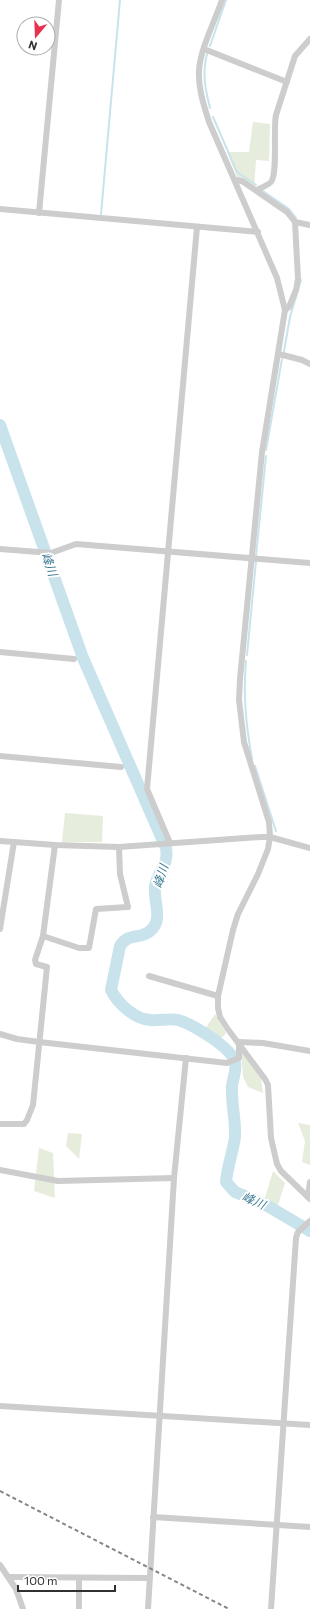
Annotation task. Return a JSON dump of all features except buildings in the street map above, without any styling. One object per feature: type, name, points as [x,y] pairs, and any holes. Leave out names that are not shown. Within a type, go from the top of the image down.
[{"type":"street","points":[[40,213],[59,0]]},
{"type":"street","points":[[222,0],[204,49],[199,71],[203,103],[209,122],[277,278],[285,310],[280,354],[262,452],[239,700],[244,742],[269,822],[270,837],[268,849],[258,874],[238,914],[218,996],[220,1016],[262,1073],[268,1085],[271,1138],[277,1164],[281,1171],[309,1198]]},
{"type":"street","points":[[257,190],[271,182],[273,178],[275,160],[274,124],[295,56],[310,39]]},
{"type":"street","points":[[204,49],[287,82]]},
{"type":"street","points":[[235,180],[242,181],[257,190],[287,212],[295,222],[298,279],[296,290],[289,307],[285,310]]},
{"type":"street","points":[[0,209],[258,232]]},
{"type":"street","points":[[295,222],[310,225]]},
{"type":"street","points":[[170,843],[147,789],[197,227]]},
{"type":"street","points":[[280,354],[302,360],[310,364]]},
{"type":"street","points":[[0,549],[51,553],[76,544],[310,563]]},
{"type":"street","points":[[0,652],[74,659]]},
{"type":"street","points":[[0,756],[121,767]]},
{"type":"street","points":[[0,841],[55,845],[119,846],[270,837],[310,848]]},
{"type":"street","points":[[0,929],[14,842]]},
{"type":"street","points":[[0,1124],[24,1124],[33,1105],[47,967],[36,964],[35,960],[43,936],[55,845]]},
{"type":"street","points":[[43,936],[79,948],[89,948],[96,909],[128,907],[120,874],[119,846]]},
{"type":"street","points":[[149,976],[218,996]]},
{"type":"street","points":[[0,1034],[17,1039],[39,1042],[231,1062],[238,1058],[239,1042]]},
{"type":"street","points":[[239,1042],[263,1043],[310,1051]]},
{"type":"street","points":[[148,1609],[174,1178],[186,1058]]},
{"type":"street","points":[[0,1170],[58,1181],[174,1178]]},
{"type":"street","points":[[309,1198],[310,1182]]},
{"type":"street","points":[[271,1609],[278,1525],[283,1423],[296,1238],[298,1232],[308,1223]]},
{"type":"street","points":[[0,1406],[310,1425]]},
{"type":"street","points":[[153,1517],[310,1527]]},
{"type":"street","points":[[0,1565],[9,1577],[23,1609]]},
{"type":"street","points":[[9,1577],[149,1578]]},
{"type":"street","points":[[79,1578],[79,1609]]},
{"type":"green space","points":[[253,122],[270,124],[269,161],[256,160],[254,190],[239,182],[227,152],[249,152]]},
{"type":"green space","points":[[65,813],[103,816],[102,842],[62,842]]},
{"type":"green space","points":[[215,1014],[226,1033],[219,1041],[205,1029]]},
{"type":"green space","points":[[241,1051],[261,1078],[263,1093],[248,1087],[243,1077]]},
{"type":"green space","points":[[298,1123],[310,1125],[310,1165],[302,1162],[305,1141]]},
{"type":"green space","points":[[68,1133],[82,1134],[79,1159],[66,1146]]},
{"type":"green space","points":[[39,1148],[53,1153],[55,1198],[34,1191]]},
{"type":"green space","points":[[273,1171],[285,1183],[277,1208],[264,1201]]},
{"type":"waterway","points":[[101,214],[120,0]]},
{"type":"waterway","points":[[210,46],[226,0]]},
{"type":"waterway","points":[[207,54],[205,61],[205,81],[210,108]]},
{"type":"waterway","points":[[213,117],[237,172],[256,185]]},
{"type":"waterway","points":[[263,191],[289,209],[296,218]]},
{"type":"waterway","points":[[284,351],[290,317],[301,280]]},
{"type":"waterway","points":[[266,450],[282,359]]},
{"type":"waterway","name":"峰川","points":[[0,425],[83,658],[166,848],[167,854],[165,864],[155,886],[157,916],[154,927],[146,934],[127,939],[120,946],[111,990],[122,1005],[133,1014],[150,1020],[175,1019],[184,1022],[219,1043],[232,1056],[235,1062],[232,1086],[235,1137],[226,1182],[235,1192],[266,1205],[310,1231]]},
{"type":"waterway","points":[[256,556],[266,456]]},
{"type":"waterway","points":[[247,655],[256,561]]},
{"type":"waterway","points":[[246,661],[246,710],[252,759]]},
{"type":"waterway","points":[[255,766],[276,831]]},
{"type":"railway","points":[[0,1491],[229,1609]]}]
